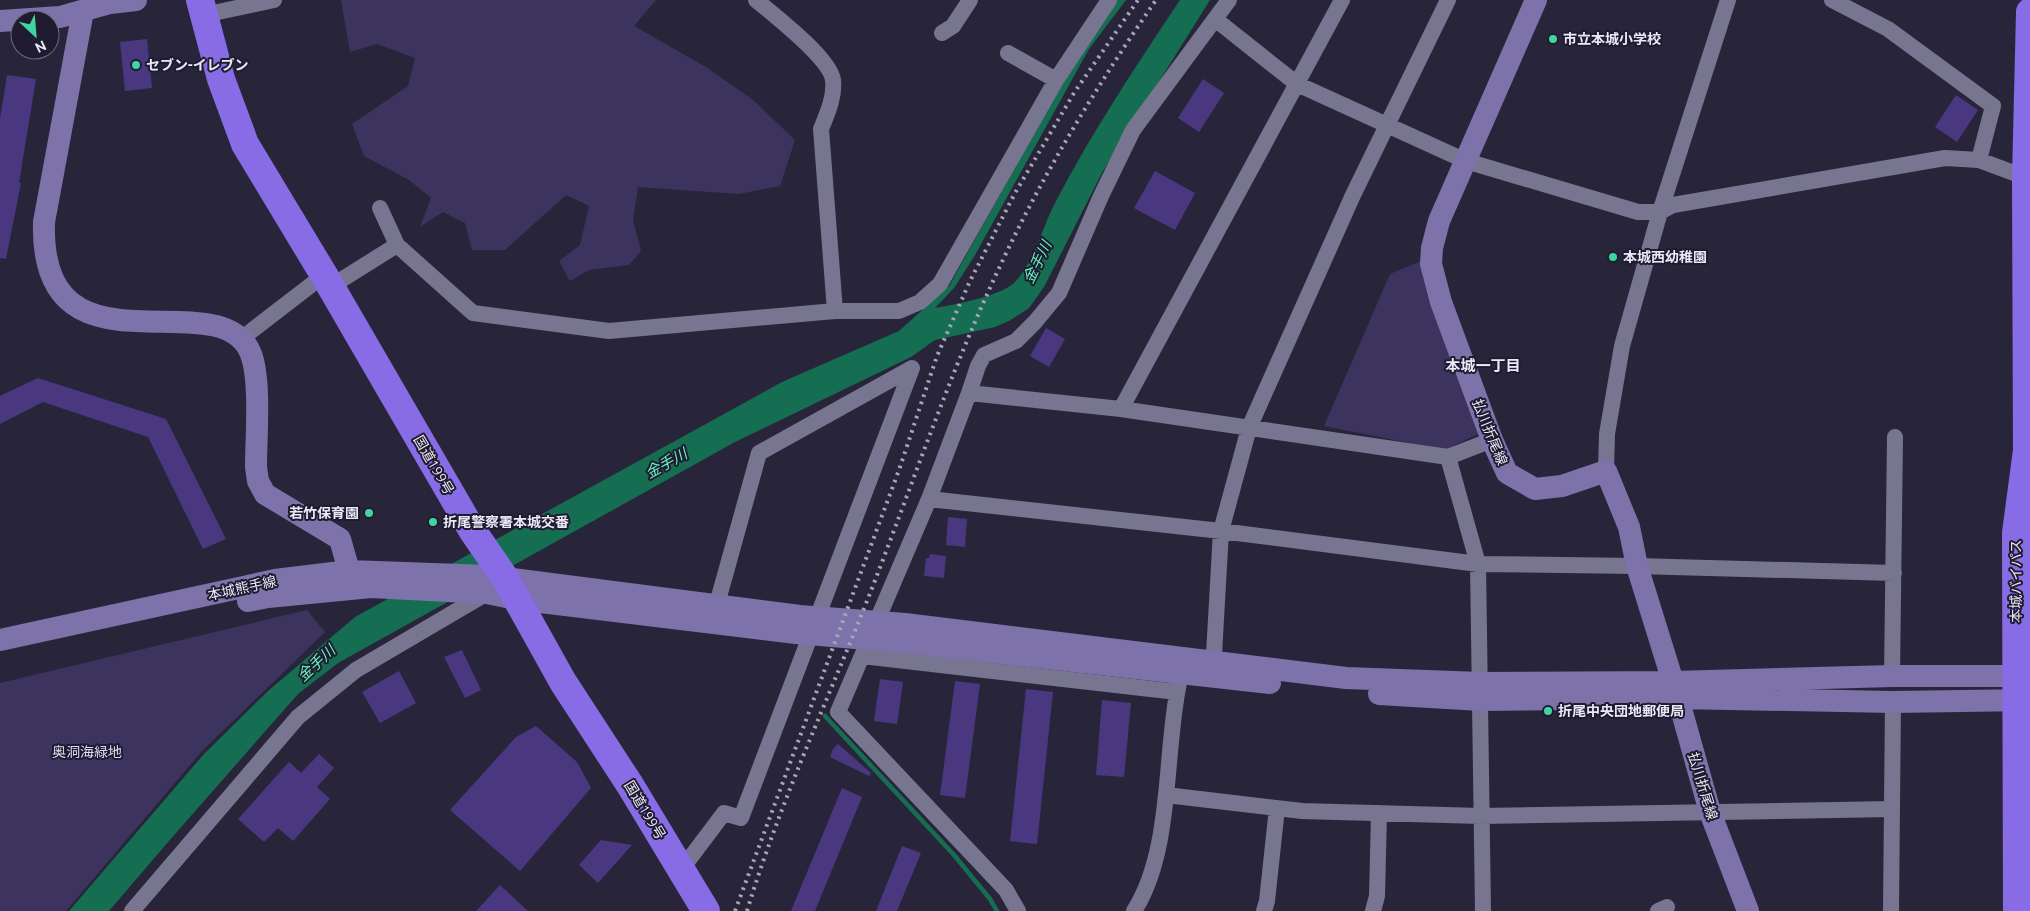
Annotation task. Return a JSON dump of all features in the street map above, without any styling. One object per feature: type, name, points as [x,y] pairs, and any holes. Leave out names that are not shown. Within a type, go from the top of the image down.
[{"type":"highway","name":"国道199号","points":[[202,8],[221,79],[245,144],[472,530],[499,587],[630,785],[706,911]]},
{"type":"highway","name":"本城バイパス","points":[[2017,911],[2023,688],[2016,534],[2027,450],[2030,12]]},
{"type":"street","points":[[0,21],[60,17],[110,3],[136,0]]},
{"type":"street","points":[[202,8],[274,0]]},
{"type":"street","points":[[756,0],[815,51],[833,79],[831,101],[822,129],[835,311]]},
{"type":"street","points":[[942,32],[953,26],[970,0]]},
{"type":"street","points":[[380,208],[397,245],[474,314],[609,331],[835,311],[899,311],[920,302],[940,284],[1056,80],[1109,0]]},
{"type":"street","points":[[1018,911],[1006,890],[838,712],[929,499],[978,366],[984,355],[1016,341],[1036,322],[1059,293],[1100,196],[1133,130],[1230,0]]},
{"type":"street","points":[[1120,409],[1342,0]]},
{"type":"street","points":[[1212,669],[1221,531],[1249,428],[1353,195],[1448,0]]},
{"type":"street","name":"払川折尾線","points":[[1536,0],[1439,221],[1432,248],[1431,264],[1441,302],[1492,440],[1507,473],[1535,489],[1562,486],[1606,471],[1629,527],[1638,566],[1710,812],[1748,911]]},
{"type":"street","points":[[1606,471],[1607,434],[1622,346],[1660,212],[1728,0]]},
{"type":"street","points":[[1832,0],[1888,30],[1992,106],[1979,160]]},
{"type":"street","points":[[83,10],[44,222],[44,240],[52,275],[61,291],[77,307],[97,315],[126,322],[200,322],[230,331],[240,339],[251,353],[256,372],[256,467],[258,481],[265,494],[340,539],[349,571]]},
{"type":"street","points":[[1215,19],[1297,84],[1466,161],[1638,212],[1660,212],[1673,205],[1945,158],[1979,160],[2028,179]]},
{"type":"street","points":[[1008,52],[1056,80]]},
{"type":"street","points":[[240,339],[327,281],[397,245]]},
{"type":"street","points":[[681,870],[724,813],[741,818],[912,368],[759,453],[718,604]]},
{"type":"street","points":[[969,393],[1120,409],[1448,457],[1492,440]]},
{"type":"street","points":[[1892,676],[1895,437]]},
{"type":"street","points":[[1448,457],[1478,564],[1483,911]]},
{"type":"street","points":[[929,499],[1221,531],[1478,564],[1894,573]]},
{"type":"street","name":"本城熊手線","points":[[0,640],[275,580],[349,571],[461,591],[499,587]]},
{"type":"street","name":"本城熊手線","points":[[0,656],[268,597],[341,589],[392,580],[499,587]]},
{"type":"street","points":[[499,587],[798,624],[904,633],[1212,669],[1348,692],[1675,690],[1892,676],[2023,688]]},
{"type":"street","points":[[132,911],[298,717],[356,670],[499,587],[718,604],[798,624]]},
{"type":"street","points":[[904,633],[1179,683]]},
{"type":"street","points":[[862,656],[1179,683],[1212,669]]},
{"type":"street","points":[[1139,909],[1152,873],[1166,795],[1179,683]]},
{"type":"street","points":[[1675,690],[1893,702],[2023,688]]},
{"type":"street","points":[[1891,911],[1893,702]]},
{"type":"street","points":[[1166,795],[1302,811],[1481,816],[1892,809]]},
{"type":"street","points":[[1264,911],[1267,901],[1277,808]]},
{"type":"street","points":[[1373,911],[1377,896],[1379,813]]},
{"type":"green space","points":[[341,0],[656,0],[634,26],[706,67],[753,100],[795,140],[780,186],[739,194],[638,187],[633,220],[641,251],[629,265],[589,270],[570,281],[559,261],[580,245],[589,206],[566,195],[505,250],[472,250],[465,223],[443,212],[420,227],[431,198],[409,180],[364,156],[352,124],[408,86],[415,58],[377,44],[350,52]]},
{"type":"green space","points":[[1421,261],[1482,432],[1445,450],[1324,426],[1390,274]]},
{"type":"green space","name":"奥洞海緑地","points":[[307,610],[325,632],[202,751],[66,911],[0,911],[0,683]]},
{"type":"water","name":"金手川","points":[[1117,0],[1126,0],[1089,49],[975,255],[954,288],[935,308],[991,295],[1016,281],[1033,253],[1055,203],[1099,125],[1180,0],[1210,0],[1103,171],[1044,287],[1029,308],[1009,321],[995,327],[935,340],[911,357],[735,442],[338,663],[298,694],[109,911],[69,911],[204,754],[268,691],[355,617],[782,382],[899,331],[949,286],[1078,55]]},
{"type":"building","name":"セブン-イレブン","points":[[147,39],[152,88],[125,91],[120,42]]},
{"type":"building","points":[[7,75],[36,79],[19,183],[21,183],[6,259],[0,258],[0,119]]},
{"type":"building","points":[[1203,79],[1224,93],[1199,132],[1178,118]]},
{"type":"building","points":[[1956,95],[1978,110],[1957,142],[1935,127]]},
{"type":"building","points":[[1155,171],[1195,193],[1175,230],[1134,208]]},
{"type":"building","points":[[1046,328],[1065,339],[1049,367],[1030,356]]},
{"type":"building","points":[[38,378],[166,419],[226,539],[203,549],[148,437],[43,402],[0,424],[0,396]]},
{"type":"building","points":[[948,517],[967,519],[965,547],[946,545]]},
{"type":"building","points":[[930,554],[946,556],[944,578],[924,576],[926,558],[929,558]]},
{"type":"building","points":[[462,650],[481,690],[465,698],[444,657]]},
{"type":"building","points":[[399,671],[416,703],[380,723],[362,692]]},
{"type":"building","points":[[880,679],[903,682],[897,724],[874,721]]},
{"type":"building","points":[[955,681],[980,684],[965,798],[940,795]]},
{"type":"building","points":[[1026,689],[1053,692],[1037,844],[1010,841]]},
{"type":"building","points":[[1102,700],[1131,703],[1124,777],[1096,775]]},
{"type":"building","points":[[536,726],[577,762],[591,788],[520,871],[450,810],[516,737]]},
{"type":"building","points":[[838,744],[871,773],[869,776],[830,757],[833,749]]},
{"type":"building","points":[[319,754],[334,768],[317,787],[330,799],[293,841],[278,828],[264,842],[238,819],[289,762],[301,773]]},
{"type":"building","points":[[842,788],[862,797],[815,911],[791,911]]},
{"type":"building","points":[[601,840],[632,845],[598,883],[579,865]]},
{"type":"building","points":[[902,846],[921,853],[897,911],[876,911]]},
{"type":"building","points":[[500,885],[528,911],[476,911]]},
{"type":"waterway","points":[[825,716],[954,855],[990,899],[997,911]]},
{"type":"railway","points":[[735,911],[899,470],[937,356],[970,281],[1015,193],[1074,93],[1138,0]]},
{"type":"railway","points":[[747,911],[788,793],[867,601],[947,389],[982,305],[1035,196],[1054,162],[1113,64],[1156,0]]},
{"type":"place","name":"市立本城小学校","points":[[1553,39]]},
{"type":"place","name":"セブン-イレブン","points":[[136,65]]},
{"type":"place","name":"本城西幼稚園","points":[[1613,257]]},
{"type":"place","name":"若竹保育園","points":[[369,513]]},
{"type":"place","name":"折尾警察署本城交番","points":[[433,522]]},
{"type":"place","name":"折尾中央団地郵便局","points":[[1548,711]]},
{"type":"district","name":"本城一丁目","points":[[1483,365]]}]
